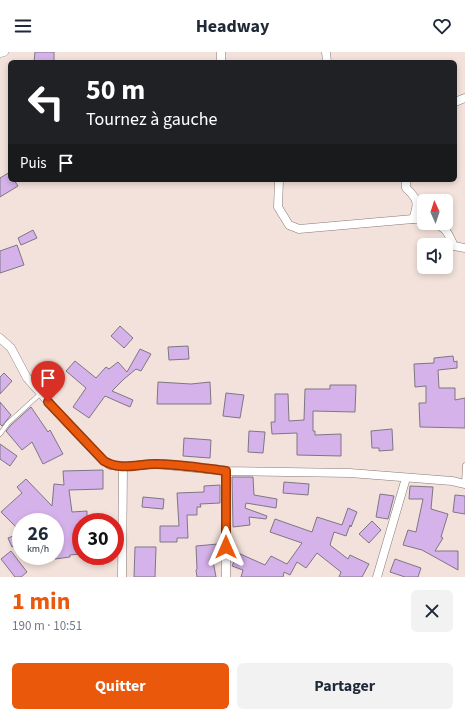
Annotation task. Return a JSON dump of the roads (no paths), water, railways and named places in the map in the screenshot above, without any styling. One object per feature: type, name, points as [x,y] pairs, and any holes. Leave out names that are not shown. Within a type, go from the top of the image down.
[{"type":"street","points":[[0,53],[4,52]]},
{"type":"street","points":[[279,182],[278,207],[289,225],[299,229],[417,219]]},
{"type":"street","points":[[406,182],[406,188],[416,197],[417,202],[417,208],[413,219]]},
{"type":"street","points":[[446,230],[454,246],[465,248]]},
{"type":"street","points":[[0,338],[11,348],[27,378],[40,394],[104,461],[110,465],[123,467],[155,464],[226,471],[350,473],[452,481],[464,484]]},
{"type":"street","points":[[122,577],[123,467]]},
{"type":"street","points":[[226,471],[226,577]]},
{"type":"street","points":[[377,577],[406,478]]},
{"type":"lane","points":[[0,434],[8,423],[40,394]]},
{"type":"lane","points":[[464,484],[465,465]]}]
